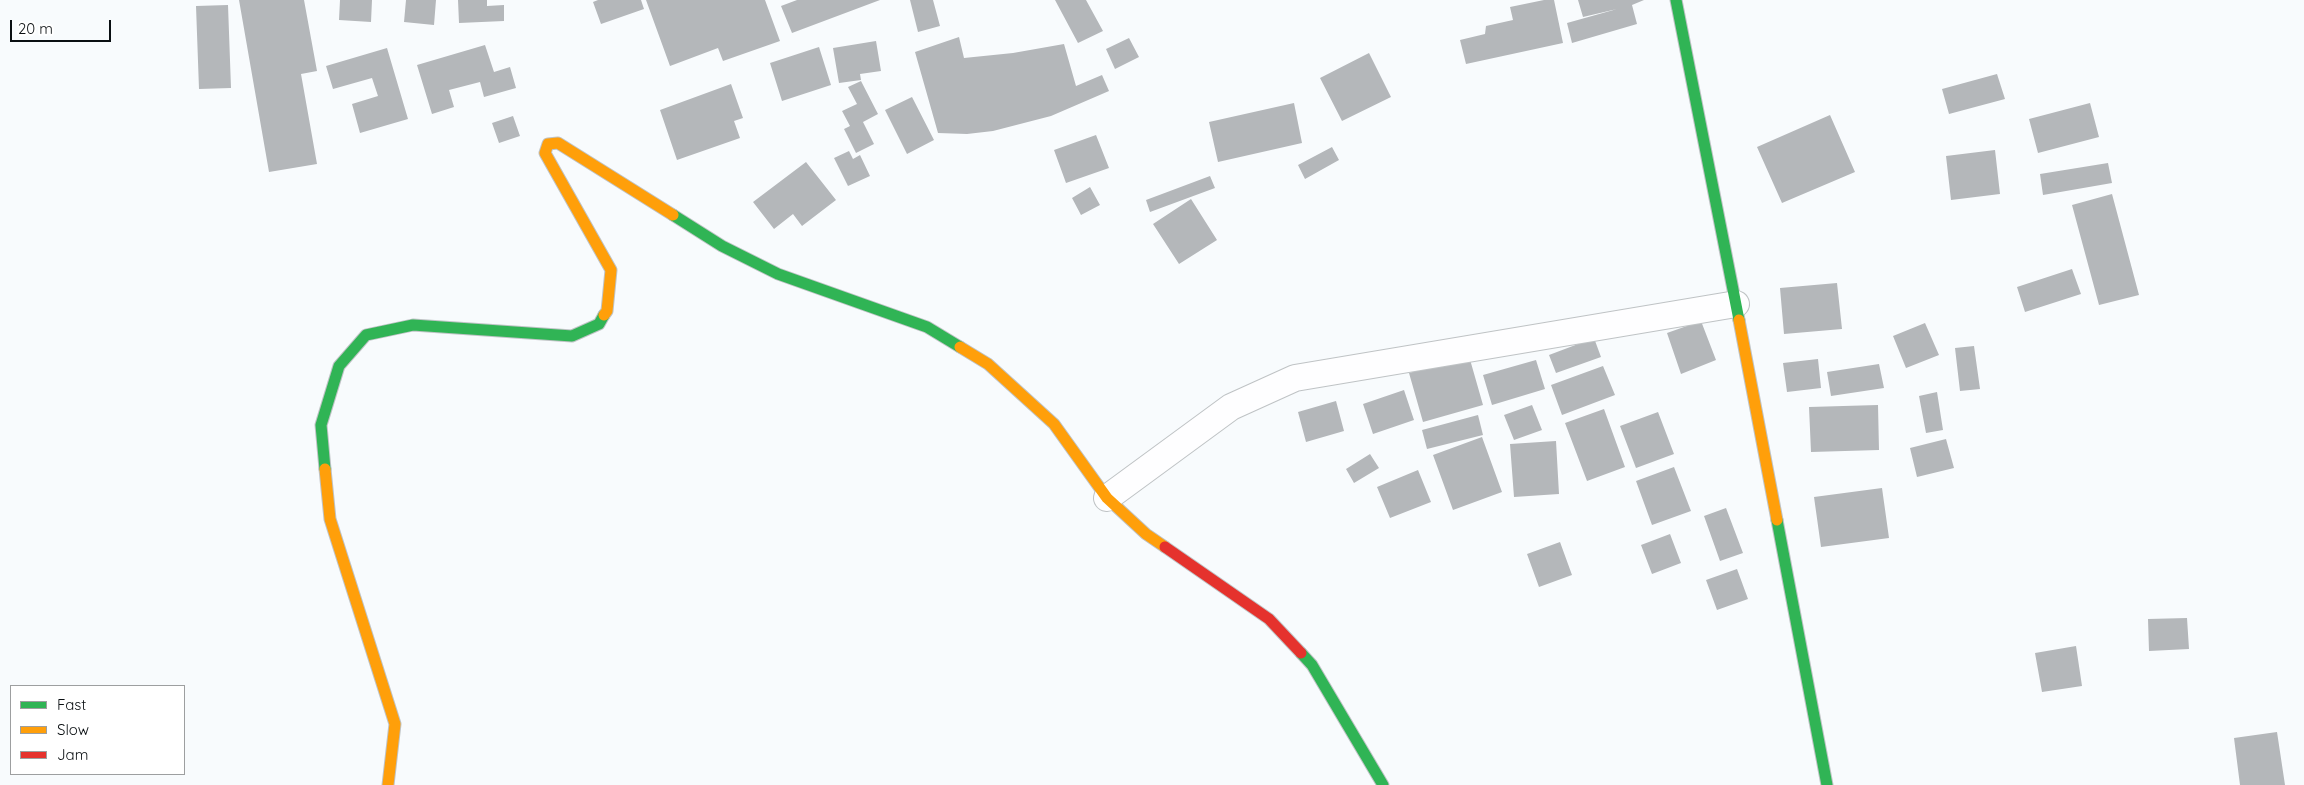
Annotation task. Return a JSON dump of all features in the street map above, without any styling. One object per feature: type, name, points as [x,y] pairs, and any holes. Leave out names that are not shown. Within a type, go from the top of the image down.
[{"type":"street","points":[[1676,0],[1827,785]]},
{"type":"street","points":[[388,785],[395,724],[330,520],[321,425],[339,366],[366,335],[413,325],[572,336],[599,324],[607,311],[611,270],[546,153],[548,144],[558,143],[722,246],[778,274],[927,327],[988,364],[1054,424],[1107,498],[1146,534],[1268,619],[1312,664],[1383,785]]},
{"type":"street","points":[[1107,498],[1231,407],[1295,378],[1736,304]]},
{"type":"building","points":[[239,0],[304,0],[317,71],[301,74],[317,164],[269,172]]},
{"type":"building","points":[[340,0],[372,0],[371,22],[339,20]]},
{"type":"building","points":[[406,0],[436,0],[434,25],[404,22]]},
{"type":"building","points":[[458,0],[487,0],[487,6],[504,5],[504,21],[459,23]]},
{"type":"building","points":[[598,0],[641,0],[644,9],[601,24],[593,2]]},
{"type":"building","points":[[646,0],[765,0],[780,41],[723,61],[718,48],[670,66]]},
{"type":"building","points":[[797,0],[880,0],[792,33],[781,6]]},
{"type":"building","points":[[910,0],[933,0],[940,26],[918,32]]},
{"type":"building","points":[[1055,0],[1086,0],[1103,31],[1078,43]]},
{"type":"building","points":[[1544,0],[1554,0],[1563,43],[1466,64],[1460,40],[1485,34],[1486,26],[1513,20],[1510,7]]},
{"type":"building","points":[[1578,0],[1644,0],[1632,5],[1637,24],[1572,43],[1567,23],[1617,9],[1583,17]]},
{"type":"building","points":[[228,5],[231,88],[199,89],[196,6]]},
{"type":"building","points":[[959,37],[964,58],[1013,53],[1064,44],[1076,86],[1102,75],[1109,91],[1051,116],[993,131],[967,134],[938,133],[915,52]]},
{"type":"building","points":[[1129,38],[1139,57],[1115,69],[1106,49]]},
{"type":"building","points":[[876,41],[881,71],[860,74],[861,80],[839,83],[833,48]]},
{"type":"building","points":[[485,45],[494,72],[510,67],[516,88],[484,97],[480,82],[449,90],[454,107],[432,114],[417,65]]},
{"type":"building","points":[[819,47],[831,85],[782,101],[770,63]]},
{"type":"building","points":[[387,48],[408,119],[360,133],[352,104],[378,96],[372,78],[333,89],[326,66]]},
{"type":"building","points":[[1369,53],[1391,97],[1342,121],[1320,78]]},
{"type":"building","points":[[1997,74],[2005,99],[1949,114],[1942,89]]},
{"type":"building","points":[[861,81],[878,114],[863,122],[874,144],[856,153],[844,129],[850,126],[842,111],[857,104],[848,87]]},
{"type":"building","points":[[731,84],[743,118],[734,121],[740,138],[677,160],[660,110]]},
{"type":"building","points":[[912,97],[934,140],[907,154],[885,110]]},
{"type":"building","points":[[1294,103],[1302,143],[1218,162],[1209,122]]},
{"type":"building","points":[[2090,103],[2099,137],[2038,153],[2029,119]]},
{"type":"building","points":[[1830,115],[1855,172],[1782,203],[1757,147]]},
{"type":"building","points":[[513,116],[520,136],[499,143],[492,123]]},
{"type":"building","points":[[1096,135],[1109,168],[1066,183],[1054,150]]},
{"type":"building","points":[[1332,147],[1339,160],[1305,179],[1298,165]]},
{"type":"building","points":[[1995,150],[2000,194],[1951,200],[1946,156]]},
{"type":"building","points":[[849,151],[853,159],[860,155],[870,176],[848,186],[834,158]]},
{"type":"building","points":[[806,162],[836,200],[802,226],[793,214],[774,229],[753,202]]},
{"type":"building","points":[[2108,163],[2112,183],[2043,195],[2040,174]]},
{"type":"building","points":[[1210,176],[1215,188],[1150,212],[1146,200]]},
{"type":"building","points":[[1090,187],[1100,205],[1081,215],[1072,198]]},
{"type":"building","points":[[2112,194],[2139,295],[2099,305],[2072,205]]},
{"type":"building","points":[[1191,199],[1217,240],[1179,264],[1153,224]]},
{"type":"building","points":[[2072,269],[2081,294],[2025,312],[2017,287]]},
{"type":"building","points":[[1837,283],[1842,329],[1784,334],[1780,288]]},
{"type":"building","points":[[1701,321],[1716,360],[1681,374],[1667,333]]},
{"type":"building","points":[[1925,323],[1939,355],[1906,368],[1893,336]]},
{"type":"building","points":[[1594,338],[1601,357],[1556,373],[1549,355]]},
{"type":"building","points":[[1974,346],[1980,389],[1960,391],[1955,348]]},
{"type":"building","points":[[1469,356],[1483,405],[1423,422],[1409,373]]},
{"type":"building","points":[[1818,359],[1821,388],[1787,392],[1783,363]]},
{"type":"building","points":[[1536,360],[1545,389],[1492,405],[1483,375]]},
{"type":"building","points":[[1879,364],[1884,388],[1831,396],[1827,372]]},
{"type":"building","points":[[1603,366],[1615,395],[1562,415],[1551,385]]},
{"type":"building","points":[[1404,390],[1414,420],[1373,434],[1363,404]]},
{"type":"building","points":[[1937,392],[1943,430],[1926,433],[1919,396]]},
{"type":"building","points":[[1336,401],[1344,431],[1306,442],[1298,412]]},
{"type":"building","points":[[1532,405],[1542,430],[1514,440],[1504,415]]},
{"type":"building","points":[[1878,405],[1879,450],[1811,452],[1809,407]]},
{"type":"building","points":[[1604,409],[1625,467],[1587,481],[1565,423]]},
{"type":"building","points":[[1658,412],[1674,454],[1636,468],[1620,426]]},
{"type":"building","points":[[1478,415],[1483,435],[1427,449],[1422,430]]},
{"type":"building","points":[[1482,437],[1502,492],[1453,510],[1433,455]]},
{"type":"building","points":[[1946,439],[1954,468],[1917,477],[1910,448]]},
{"type":"building","points":[[1556,441],[1559,494],[1514,497],[1510,444]]},
{"type":"building","points":[[1370,454],[1379,468],[1354,483],[1346,469]]},
{"type":"building","points":[[1674,467],[1691,511],[1652,525],[1636,481]]},
{"type":"building","points":[[1418,470],[1431,502],[1390,518],[1377,487]]},
{"type":"building","points":[[1882,488],[1889,538],[1821,547],[1814,497]]},
{"type":"building","points":[[1726,508],[1743,553],[1720,561],[1704,516]]},
{"type":"building","points":[[1670,534],[1681,563],[1652,574],[1641,545]]},
{"type":"building","points":[[1560,542],[1572,575],[1539,587],[1527,554]]},
{"type":"building","points":[[1737,569],[1748,599],[1717,610],[1706,580]]},
{"type":"building","points":[[2187,618],[2189,649],[2149,651],[2148,619]]},
{"type":"building","points":[[2076,646],[2082,686],[2042,692],[2035,653]]},
{"type":"building","points":[[2277,732],[2285,785],[2240,785],[2234,738]]},
{"type":"traffic: fast","points":[[1676,0],[1739,320]]},
{"type":"traffic: fast","points":[[673,215],[722,246],[778,274],[927,327],[960,347]]},
{"type":"traffic: fast","points":[[325,469],[321,425],[339,366],[366,335],[413,325],[572,336],[599,324],[604,315]]},
{"type":"traffic: fast","points":[[1777,520],[1827,785]]},
{"type":"traffic: fast","points":[[1301,653],[1312,665],[1383,785]]},
{"type":"traffic: slow","points":[[604,315],[607,311],[611,270],[545,153],[548,144],[558,143],[673,215]]},
{"type":"traffic: slow","points":[[1739,320],[1777,520]]},
{"type":"traffic: slow","points":[[960,347],[988,364],[1054,424],[1107,498],[1146,534],[1165,547]]},
{"type":"traffic: slow","points":[[325,469],[330,519],[395,724],[388,785]]},
{"type":"traffic: jam","points":[[1165,547],[1269,619],[1301,653]]}]
